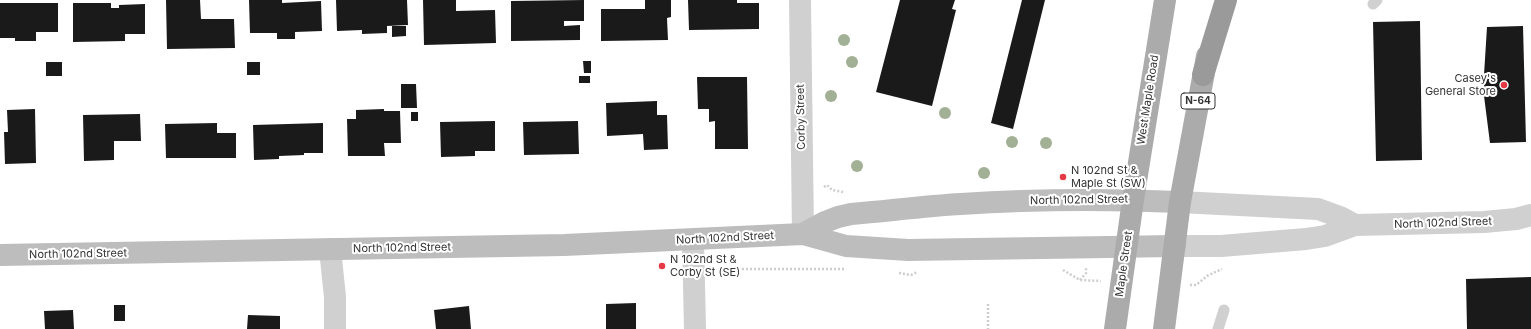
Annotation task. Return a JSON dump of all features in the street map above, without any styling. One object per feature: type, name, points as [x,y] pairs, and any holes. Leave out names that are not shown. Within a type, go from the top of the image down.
[{"type":"highway","points":[[1203,75],[1226,0]]},
{"type":"main road","name":"West Maple Road","points":[[1132,200],[1165,0]]},
{"type":"main road","name":"N-64","points":[[1164,329],[1180,202],[1218,0]]},
{"type":"main road","name":"North 102nd Street","points":[[803,234],[838,217],[941,205],[1000,202],[1132,200],[1180,202]]},
{"type":"main road","name":"Maple Street","points":[[1115,329],[1132,200]]},
{"type":"main road","name":"North 102nd Street","points":[[0,255],[564,245],[803,234],[846,246],[908,250],[1175,246]]},
{"type":"street","name":"Corby Street","points":[[800,0],[803,234]]},
{"type":"street","name":"North 102nd Street","points":[[1180,202],[1318,209],[1340,216],[1355,225]]},
{"type":"street","name":"North 102nd Street","points":[[1175,246],[1221,246],[1306,239],[1325,236],[1355,225],[1484,222],[1516,219],[1531,215]]},
{"type":"street","points":[[693,240],[695,329]]},
{"type":"street","points":[[330,249],[335,297],[336,329]]},
{"type":"lane","points":[[1218,329],[1224,310]]},
{"type":"path","points":[[1196,285],[1215,272],[1228,268]]},
{"type":"path","points":[[988,304],[988,329]]},
{"type":"building","points":[[166,0],[200,0],[201,19],[234,19],[235,48],[167,49]]},
{"type":"building","points":[[249,0],[282,0],[282,3],[321,1],[322,31],[295,32],[295,39],[277,39],[277,33],[250,33]]},
{"type":"building","points":[[336,0],[407,0],[408,25],[387,26],[387,33],[362,34],[362,30],[337,31]]},
{"type":"building","points":[[423,0],[456,0],[456,11],[495,10],[496,43],[424,45]]},
{"type":"building","points":[[584,0],[584,21],[564,21],[564,26],[580,25],[580,40],[511,41],[511,1]]},
{"type":"building","points":[[645,0],[671,0],[671,17],[667,18],[668,40],[601,41],[601,9],[645,9]]},
{"type":"building","points":[[688,0],[737,0],[737,3],[759,3],[759,29],[689,30]]},
{"type":"building","points":[[900,0],[955,0],[952,9],[956,10],[932,106],[876,92]]},
{"type":"building","points":[[1022,0],[1045,0],[1013,129],[991,123]]},
{"type":"building","points":[[0,3],[58,3],[58,32],[36,32],[36,41],[15,41],[15,38],[0,38]]},
{"type":"building","points":[[73,3],[111,3],[111,8],[119,8],[119,5],[145,4],[145,34],[125,34],[125,41],[73,42]]},
{"type":"building","name":"Casey's General Store","points":[[1420,21],[1422,160],[1376,161],[1373,22]]},
{"type":"building","points":[[392,26],[406,26],[406,36],[392,37]]},
{"type":"building","name":"Casey's General Store","points":[[1523,26],[1526,142],[1490,143],[1484,96],[1487,27]]},
{"type":"building","points":[[583,61],[591,61],[591,73],[584,73]]},
{"type":"building","points":[[46,62],[62,62],[62,76],[46,76]]},
{"type":"building","points":[[247,62],[260,62],[260,75],[247,75]]},
{"type":"building","points":[[579,76],[590,76],[590,83],[579,83]]},
{"type":"building","points":[[697,77],[747,77],[748,149],[715,149],[715,121],[709,122],[709,109],[698,109]]},
{"type":"building","points":[[401,84],[416,84],[417,108],[401,108]]},
{"type":"building","points":[[657,101],[657,115],[667,115],[668,149],[644,150],[643,134],[607,136],[606,103]]},
{"type":"building","points":[[35,109],[36,163],[5,164],[4,132],[8,132],[7,110]]},
{"type":"building","points":[[384,109],[384,111],[400,111],[401,143],[384,143],[385,156],[348,156],[347,119],[356,119],[356,110]]},
{"type":"building","points":[[411,112],[418,112],[418,121],[411,121]]},
{"type":"building","points":[[140,114],[141,141],[114,141],[114,160],[84,161],[83,115]]},
{"type":"building","points":[[495,121],[495,151],[475,151],[475,156],[441,157],[440,122]]},
{"type":"building","points":[[578,121],[579,154],[524,155],[523,122]]},
{"type":"building","points":[[217,123],[217,133],[236,133],[236,158],[166,158],[165,124]]},
{"type":"building","points":[[323,123],[323,153],[304,153],[304,155],[279,156],[279,159],[254,160],[253,125]]},
{"type":"building","points":[[1531,277],[1531,329],[1467,329],[1466,279]]},
{"type":"building","points":[[636,303],[636,329],[606,329],[606,304]]},
{"type":"building","points":[[114,305],[125,305],[125,321],[114,321]]},
{"type":"building","points":[[469,306],[471,329],[436,329],[434,310]]},
{"type":"building","points":[[73,310],[74,329],[45,329],[44,311]]},
{"type":"building","points":[[248,315],[280,316],[280,329],[247,329]]},
{"type":"place","name":"Casey's General Store","points":[[1504,85]]},
{"type":"place","name":"N 102nd St & Maple St (SW)","points":[[1063,177]]},
{"type":"place","name":"N 102nd St & Corby St (SE)","points":[[662,266]]}]
